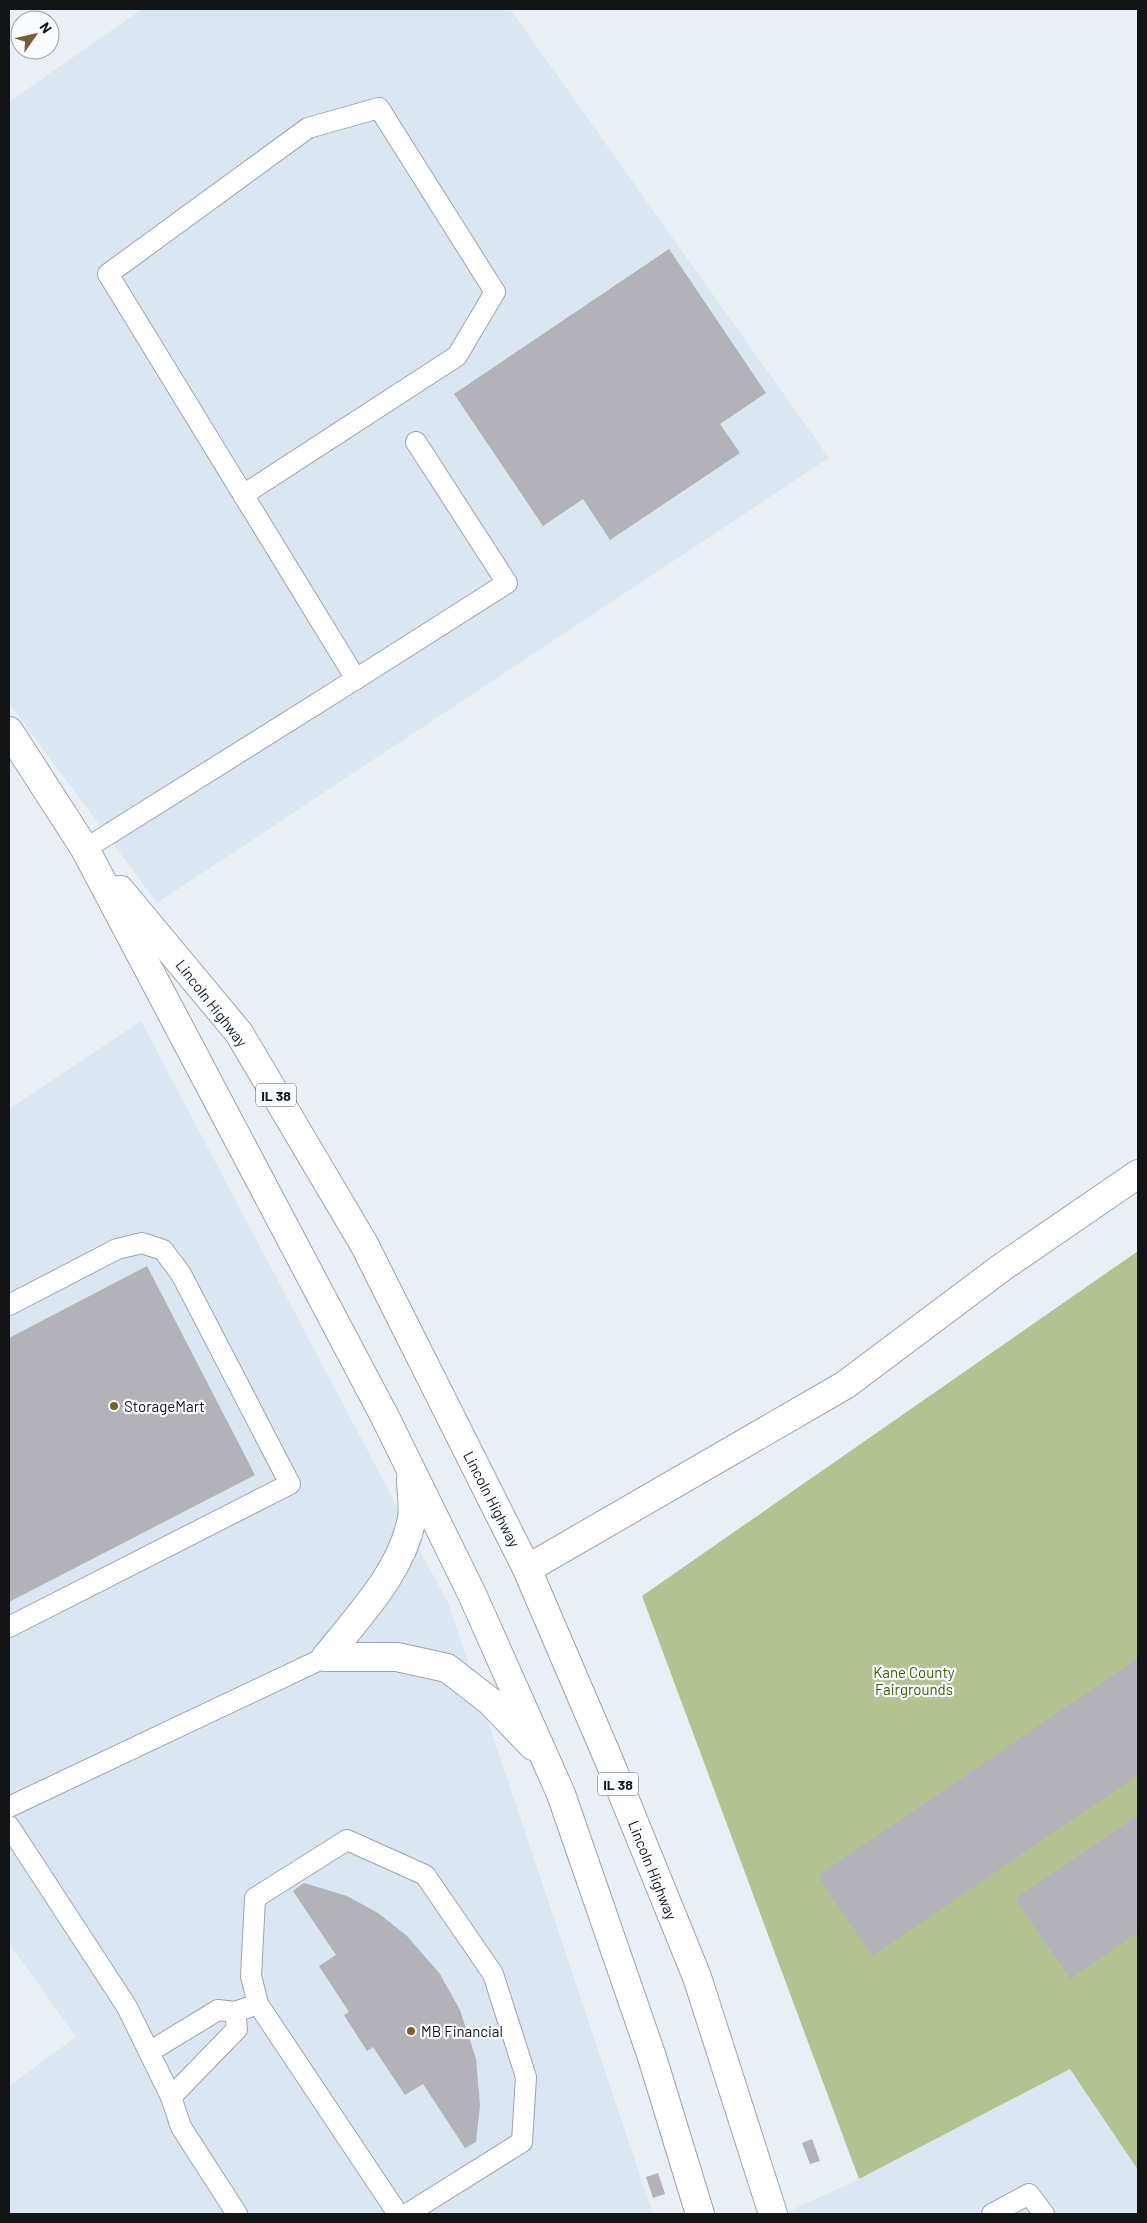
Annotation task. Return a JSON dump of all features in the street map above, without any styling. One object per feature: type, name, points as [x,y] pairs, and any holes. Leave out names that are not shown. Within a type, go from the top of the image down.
[{"type":"main road","name":"Lincoln Highway","points":[[9,731],[86,849],[305,1263],[472,1594],[562,1794],[652,2056],[700,2214]]},
{"type":"main road","name":"Lincoln Highway","points":[[86,849],[239,1033],[364,1244],[527,1569],[608,1758],[697,1977],[773,2214]]},
{"type":"main road","points":[[527,1569],[845,1385],[1001,1268],[1137,1178]]},
{"type":"main road","points":[[326,1656],[381,1588],[402,1548],[412,1517],[410,1468]]},
{"type":"main road","points":[[326,1656],[397,1657],[448,1668],[491,1702],[547,1761]]},
{"type":"lane","points":[[244,495],[457,356],[495,292],[379,108],[308,128],[108,274],[356,679]]},
{"type":"lane","points":[[86,849],[507,583],[416,442]]},
{"type":"lane","points":[[9,1305],[117,1249],[142,1243],[163,1250],[182,1274],[290,1484],[9,1626]]},
{"type":"lane","points":[[9,1807],[326,1656]]},
{"type":"lane","points":[[9,1826],[127,2007],[172,2097],[181,2127],[237,2214]]},
{"type":"lane","points":[[398,2214],[258,2004],[251,1976],[255,1898],[348,1840],[425,1875],[493,1974],[526,2077],[522,2142],[407,2214]]},
{"type":"lane","points":[[149,2052],[218,2010],[236,2012],[258,2004]]},
{"type":"lane","points":[[172,2097],[237,2029],[236,2012]]},
{"type":"lane","points":[[992,2214],[1030,2194],[1044,2214]]},
{"type":"shaded area","points":[[142,9],[510,9],[829,458],[157,903],[9,703],[9,102]]},
{"type":"shaded area","points":[[141,1021],[449,1605],[653,2214],[9,2214],[9,2086],[76,2037],[9,1943],[9,1109]]},
{"type":"shaded area","points":[[1070,2069],[1138,2170],[1138,2214],[783,2214],[859,2179]]},
{"type":"green space","name":"Kane County Fairgrounds","points":[[1138,1251],[1138,2170],[1070,2069],[859,2179],[642,1596]]},
{"type":"building","points":[[669,249],[766,393],[720,424],[740,453],[610,540],[583,499],[543,526],[454,394]]},
{"type":"building","name":"StorageMart","points":[[147,1266],[255,1475],[9,1602],[9,1338]]},
{"type":"building","points":[[1138,1658],[1138,1775],[872,1956],[818,1876]]},
{"type":"building","points":[[1138,1815],[1138,1932],[1070,1979],[1015,1899]]},
{"type":"building","name":"MB Financial","points":[[304,1883],[347,1896],[378,1913],[407,1936],[440,1974],[460,2010],[476,2059],[480,2105],[476,2142],[465,2148],[423,2084],[405,2095],[373,2047],[367,2051],[344,2015],[349,2012],[319,1966],[336,1955],[293,1891]]},
{"type":"building","points":[[812,2139],[820,2161],[810,2164],[802,2143]]},
{"type":"building","points":[[658,2173],[665,2194],[653,2198],[646,2177]]},
{"type":"place","name":"StorageMart","points":[[114,1406]]},
{"type":"place","name":"MB Financial","points":[[411,2031]]}]
